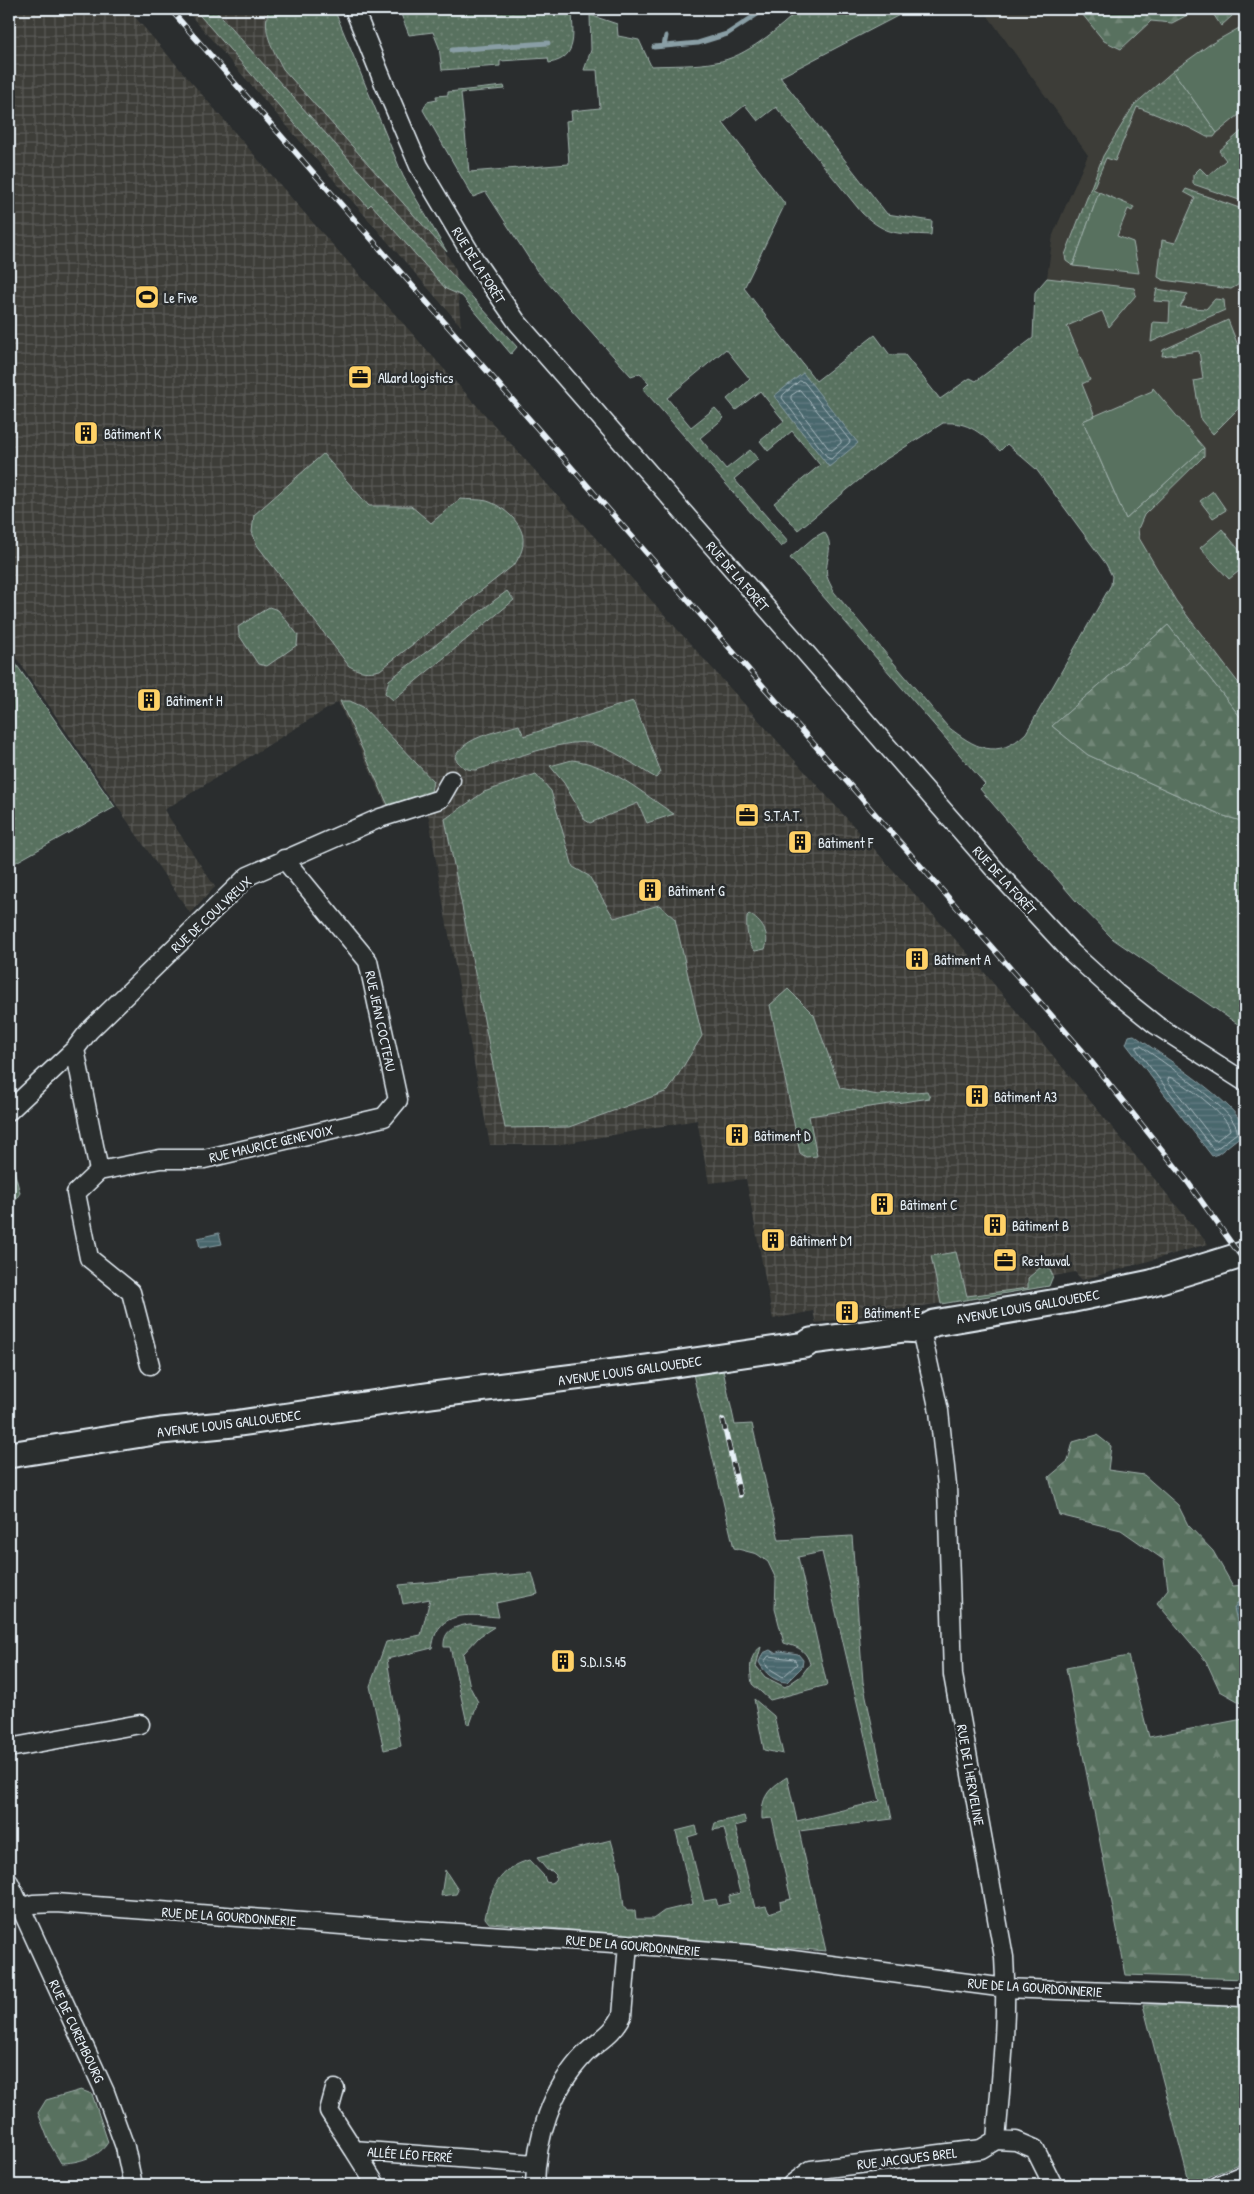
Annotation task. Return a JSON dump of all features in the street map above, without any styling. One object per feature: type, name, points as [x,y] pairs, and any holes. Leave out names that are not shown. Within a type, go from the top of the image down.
[{"type":"main road","name":"AVENUE LOUIS GALLOUEDEC","points":[[9,1455],[422,1396],[647,1368],[805,1345],[811,1341],[903,1329],[921,1330],[934,1323],[1069,1300],[1151,1283],[1245,1253]]},
{"type":"street","name":"RUE DE LA FORÊT","points":[[354,9],[384,86],[419,166],[477,264],[517,322],[1072,954],[1116,993],[1156,1024],[1219,1067],[1245,1082]]},
{"type":"street","name":"RUE DE COULVREUX","points":[[9,1111],[75,1049],[89,1031],[248,876],[380,818],[440,799],[451,780]]},
{"type":"street","name":"RUE JEAN COCTEAU","points":[[284,859],[368,961],[398,1100],[384,1117]]},
{"type":"street","points":[[75,1049],[99,1171],[76,1193],[88,1258],[131,1292],[150,1365]]},
{"type":"street","name":"RUE DE LA FORÊT","points":[[1219,1067],[1245,1091]]},
{"type":"street","name":"RUE MAURICE GENEVOIX","points":[[99,1171],[160,1159],[204,1159],[384,1117]]},
{"type":"street","name":"RUE DE L'HERVELINE","points":[[921,1330],[939,1411],[947,1486],[953,1675],[1004,1957],[1006,1988],[996,2140]]},
{"type":"street","points":[[9,1748],[140,1724]]},
{"type":"street","name":"RUE DE CUREMBOURG","points":[[9,1882],[105,2092],[122,2139],[133,2185]]},
{"type":"street","name":"RUE DE LA GOURDONNERIE","points":[[20,1908],[33,1904],[56,1903],[367,1927],[628,1944],[747,1954],[1006,1988],[1245,1997]]},
{"type":"street","points":[[535,2185],[535,2164],[541,2134],[549,2110],[568,2074],[586,2053],[616,2026],[622,2016],[628,1944]]},
{"type":"street","name":"ALLÉE LÉO FERRÉ","points":[[335,2089],[329,2111],[354,2150],[535,2164]]},
{"type":"street","points":[[996,2140],[1016,2141],[1036,2149],[1053,2185]]},
{"type":"street","name":"RUE JACQUES BREL","points":[[791,2185],[811,2170],[981,2149],[996,2140]]},
{"type":"street","points":[[354,2150],[376,2185]]},
{"type":"street","points":[[1219,2185],[1245,2174]]},
{"type":"shaded area","points":[[9,9],[128,9],[314,224],[979,966],[1208,1244],[1082,1280],[1075,1272],[1054,1276],[1049,1286],[816,1323],[813,1311],[773,1319],[746,1179],[709,1183],[697,1120],[556,1145],[490,1145],[445,914],[429,818],[421,797],[387,807],[338,702],[164,810],[215,887],[190,913],[9,647]]},
{"type":"shaded area","points":[[185,9],[334,9],[403,176],[456,271],[461,326]]},
{"type":"shaded area","points":[[983,9],[1245,9],[1245,723],[976,381],[1033,338],[1035,292],[1047,278],[1053,235],[1088,155]]},
{"type":"green space","points":[[194,9],[214,9],[517,347],[511,354],[462,296],[446,289],[371,204],[368,207]]},
{"type":"green space","points":[[269,9],[334,9],[403,176],[447,252],[283,69],[267,32],[266,25]]},
{"type":"green space","points":[[399,9],[572,9],[572,43],[566,56],[549,63],[548,58],[500,61],[500,66],[442,70],[439,47],[433,32],[409,35]]},
{"type":"green space","points":[[800,9],[911,9],[780,77],[887,214],[932,221],[931,235],[894,232],[871,221],[862,213],[776,107],[758,121],[745,105],[723,123],[785,204],[744,288],[816,381],[875,335],[890,355],[905,355],[940,399],[970,378],[976,381],[1033,338],[1035,292],[1047,278],[1134,288],[1136,295],[1109,327],[1102,311],[1067,326],[1090,380],[1082,384],[1095,416],[1083,421],[1126,519],[1204,448],[1204,456],[1144,515],[1138,529],[1139,538],[1176,601],[1245,689],[1245,723],[1168,625],[1052,726],[1088,755],[1224,816],[1245,822],[1245,1029],[1113,939],[1076,901],[980,789],[985,784],[790,558],[813,538],[824,532],[829,542],[827,576],[834,592],[947,726],[977,745],[996,749],[1005,747],[1026,733],[1111,585],[1112,576],[1106,564],[1036,469],[1007,444],[1000,451],[981,434],[968,426],[943,423],[880,463],[798,530],[774,503],[820,465],[792,431],[768,451],[760,441],[784,421],[760,391],[736,410],[727,399],[750,379],[726,349],[667,398],[691,427],[715,408],[724,418],[700,438],[726,469],[750,450],[758,459],[734,479],[788,541],[781,547],[643,389],[649,383],[640,373],[631,376],[537,271],[486,192],[473,197],[423,110],[427,102],[437,100],[436,96],[448,95],[448,92],[504,86],[505,89],[461,93],[469,172],[569,164],[566,121],[572,120],[571,111],[600,108],[597,70],[584,70],[591,50],[590,15],[617,24],[618,36],[639,40],[651,66],[716,62],[738,55],[761,41]]},
{"type":"green space","points":[[1078,9],[1199,9],[1172,23],[1151,21],[1121,49],[1104,41]]},
{"type":"green space","points":[[1210,9],[1235,9],[1232,16],[1221,26]]},
{"type":"green space","points":[[1241,27],[1245,36],[1245,110],[1217,133],[1173,71],[1209,45]]},
{"type":"green space","points":[[1173,71],[1217,133],[1214,137],[1207,137],[1190,128],[1137,107],[1115,161],[1106,158],[1093,189],[1099,192],[1073,266],[1066,261],[1065,255],[1103,156],[1134,105]]},
{"type":"green space","points":[[1245,128],[1245,202],[1193,184],[1193,175],[1200,168],[1208,176],[1226,160],[1219,151]]},
{"type":"green space","points":[[1186,189],[1245,210],[1245,265],[1238,285],[1231,289],[1163,280],[1158,277],[1162,240],[1175,243],[1195,198],[1184,192]]},
{"type":"green space","points":[[1099,192],[1134,207],[1132,211],[1128,209],[1117,236],[1133,242],[1139,273],[1073,266]]},
{"type":"green space","points":[[1157,289],[1188,294],[1180,307],[1206,309],[1215,299],[1224,300],[1225,310],[1151,342],[1153,322],[1169,323],[1170,302],[1154,301]]},
{"type":"green space","points":[[1228,320],[1245,363],[1245,402],[1213,434],[1201,420],[1194,381],[1203,379],[1199,351],[1162,356],[1163,350]]},
{"type":"green space","points":[[1153,388],[1204,448],[1126,519],[1083,421],[1152,391]]},
{"type":"green space","points":[[323,454],[369,506],[411,506],[431,523],[460,499],[484,500],[506,511],[517,523],[523,536],[522,548],[515,564],[380,670],[364,671],[349,666],[257,545],[252,532],[254,515]]},
{"type":"green space","points":[[1213,491],[1226,510],[1213,518],[1200,501]]},
{"type":"green space","points":[[1222,529],[1245,557],[1245,569],[1243,568],[1229,579],[1200,548]]},
{"type":"green space","points":[[507,591],[514,600],[393,700],[385,693],[389,680]]},
{"type":"green space","points":[[269,607],[278,610],[298,635],[297,645],[267,666],[258,664],[239,635],[238,627]]},
{"type":"green space","points":[[1168,625],[1245,723],[1245,822],[1224,816],[1088,755],[1052,726]]},
{"type":"green space","points":[[9,654],[115,807],[9,866]]},
{"type":"green space","points":[[340,701],[350,701],[363,707],[433,781],[431,792],[388,805]]},
{"type":"green space","points":[[633,701],[661,772],[656,778],[606,748],[588,743],[564,744],[476,770],[464,767],[455,758],[465,745],[482,736],[519,725],[524,736]]},
{"type":"green space","points":[[572,760],[600,767],[626,781],[674,814],[647,823],[638,803],[590,823],[585,820],[564,783],[550,766]]},
{"type":"green space","points":[[536,774],[551,791],[573,867],[589,876],[614,918],[659,905],[675,919],[702,1036],[668,1091],[569,1127],[505,1128],[445,819],[484,792]]},
{"type":"green space","points":[[749,914],[764,928],[767,938],[765,949],[755,951],[750,944],[747,925],[747,916]]},
{"type":"green space","points":[[788,989],[814,1015],[840,1088],[878,1095],[927,1091],[930,1098],[809,1116],[817,1156],[806,1157],[800,1153],[770,1005]]},
{"type":"green space","points":[[9,1151],[20,1193],[14,1202],[9,1205]]},
{"type":"green space","points":[[956,1252],[967,1296],[1028,1288],[1028,1278],[1041,1267],[1048,1266],[1053,1276],[1049,1286],[941,1304],[931,1256]]},
{"type":"green space","points":[[723,1370],[735,1425],[752,1424],[779,1540],[852,1536],[863,1682],[892,1819],[799,1831],[826,1951],[489,1923],[485,1918],[493,1889],[510,1869],[529,1860],[544,1876],[546,1882],[551,1883],[555,1880],[556,1875],[552,1871],[547,1870],[537,1858],[611,1840],[620,1872],[624,1907],[627,1911],[635,1911],[636,1919],[653,1919],[664,1911],[693,1904],[676,1831],[696,1826],[698,1834],[688,1837],[704,1901],[716,1899],[718,1906],[730,1903],[729,1896],[740,1893],[724,1828],[713,1830],[715,1823],[744,1816],[746,1823],[735,1826],[755,1908],[766,1906],[769,1913],[781,1909],[780,1902],[791,1899],[772,1818],[762,1819],[764,1799],[770,1790],[787,1777],[797,1821],[880,1801],[822,1552],[798,1557],[827,1685],[770,1700],[752,1684],[752,1659],[761,1647],[756,1666],[765,1677],[785,1687],[801,1676],[810,1664],[806,1655],[797,1647],[784,1643],[775,1609],[776,1579],[768,1562],[757,1554],[734,1548],[693,1374]]},
{"type":"green space","points":[[1097,1435],[1111,1446],[1108,1470],[1144,1475],[1178,1505],[1188,1525],[1213,1551],[1233,1586],[1245,1585],[1245,1705],[1220,1691],[1206,1661],[1157,1603],[1168,1589],[1164,1560],[1121,1530],[1059,1515],[1049,1477],[1068,1461],[1073,1442]]},
{"type":"green space","points":[[532,1573],[538,1594],[496,1603],[499,1617],[473,1615],[448,1620],[441,1625],[436,1633],[432,1648],[387,1659],[401,1746],[384,1750],[370,1686],[386,1642],[421,1635],[430,1599],[403,1604],[399,1585]]},
{"type":"green space","points":[[470,1624],[494,1627],[480,1636],[463,1654],[470,1687],[478,1702],[470,1724],[467,1723],[450,1647],[444,1647],[444,1641],[451,1630]]},
{"type":"green space","points":[[1128,1656],[1149,1737],[1243,1719],[1245,1713],[1245,1979],[1126,1975],[1066,1668]]},
{"type":"green space","points":[[754,1699],[774,1716],[783,1754],[764,1750]]},
{"type":"green space","points":[[445,1870],[458,1890],[456,1894],[441,1896]]},
{"type":"green space","points":[[1245,2004],[1245,2161],[1190,2185],[1143,2005]]},
{"type":"green space","points":[[81,2090],[92,2094],[108,2142],[100,2152],[88,2158],[61,2163],[50,2144],[38,2113],[46,2100]]},
{"type":"water","points":[[803,373],[858,443],[829,467],[774,396]]},
{"type":"water","points":[[1134,1035],[1193,1077],[1224,1102],[1242,1124],[1242,1135],[1218,1154],[1212,1156],[1126,1044],[1129,1036]]},
{"type":"water","points":[[219,1233],[222,1244],[200,1248],[198,1238]]},
{"type":"water","points":[[1245,1601],[1244,1642],[1240,1635],[1234,1608],[1237,1603]]},
{"type":"water","points":[[770,1650],[775,1653],[780,1651],[798,1654],[803,1660],[802,1667],[787,1682],[774,1679],[761,1666],[759,1662],[763,1653]]},
{"type":"waterway","points":[[654,47],[698,43],[727,34],[765,9]]},
{"type":"waterway","points":[[664,46],[666,36]]},
{"type":"waterway","points":[[452,50],[548,43]]},
{"type":"railway","points":[[170,9],[1081,1049],[1187,1181],[1245,1262]]},
{"type":"railway","points":[[723,1420],[740,1495]]},
{"type":"place","name":"Le Five","points":[[147,297]]},
{"type":"place","name":"Allard logistics","points":[[360,377]]},
{"type":"place","name":"Bâtiment K","points":[[86,433]]},
{"type":"place","name":"Bâtiment H","points":[[149,700]]},
{"type":"place","name":"S.T.A.T.","points":[[747,815]]},
{"type":"place","name":"Bâtiment F","points":[[800,842]]},
{"type":"place","name":"Bâtiment G","points":[[650,890]]},
{"type":"place","name":"Bâtiment A","points":[[917,959]]},
{"type":"place","name":"Bâtiment A3","points":[[977,1096]]},
{"type":"place","name":"Bâtiment D","points":[[737,1135]]},
{"type":"place","name":"Bâtiment C","points":[[882,1204]]},
{"type":"place","name":"Bâtiment B","points":[[995,1225]]},
{"type":"place","name":"Bâtiment D1","points":[[773,1240]]},
{"type":"place","name":"Restauval","points":[[1005,1260]]},
{"type":"place","name":"Bâtiment E","points":[[847,1312]]},
{"type":"place","name":"S.D.I.S.45","points":[[563,1661]]}]
